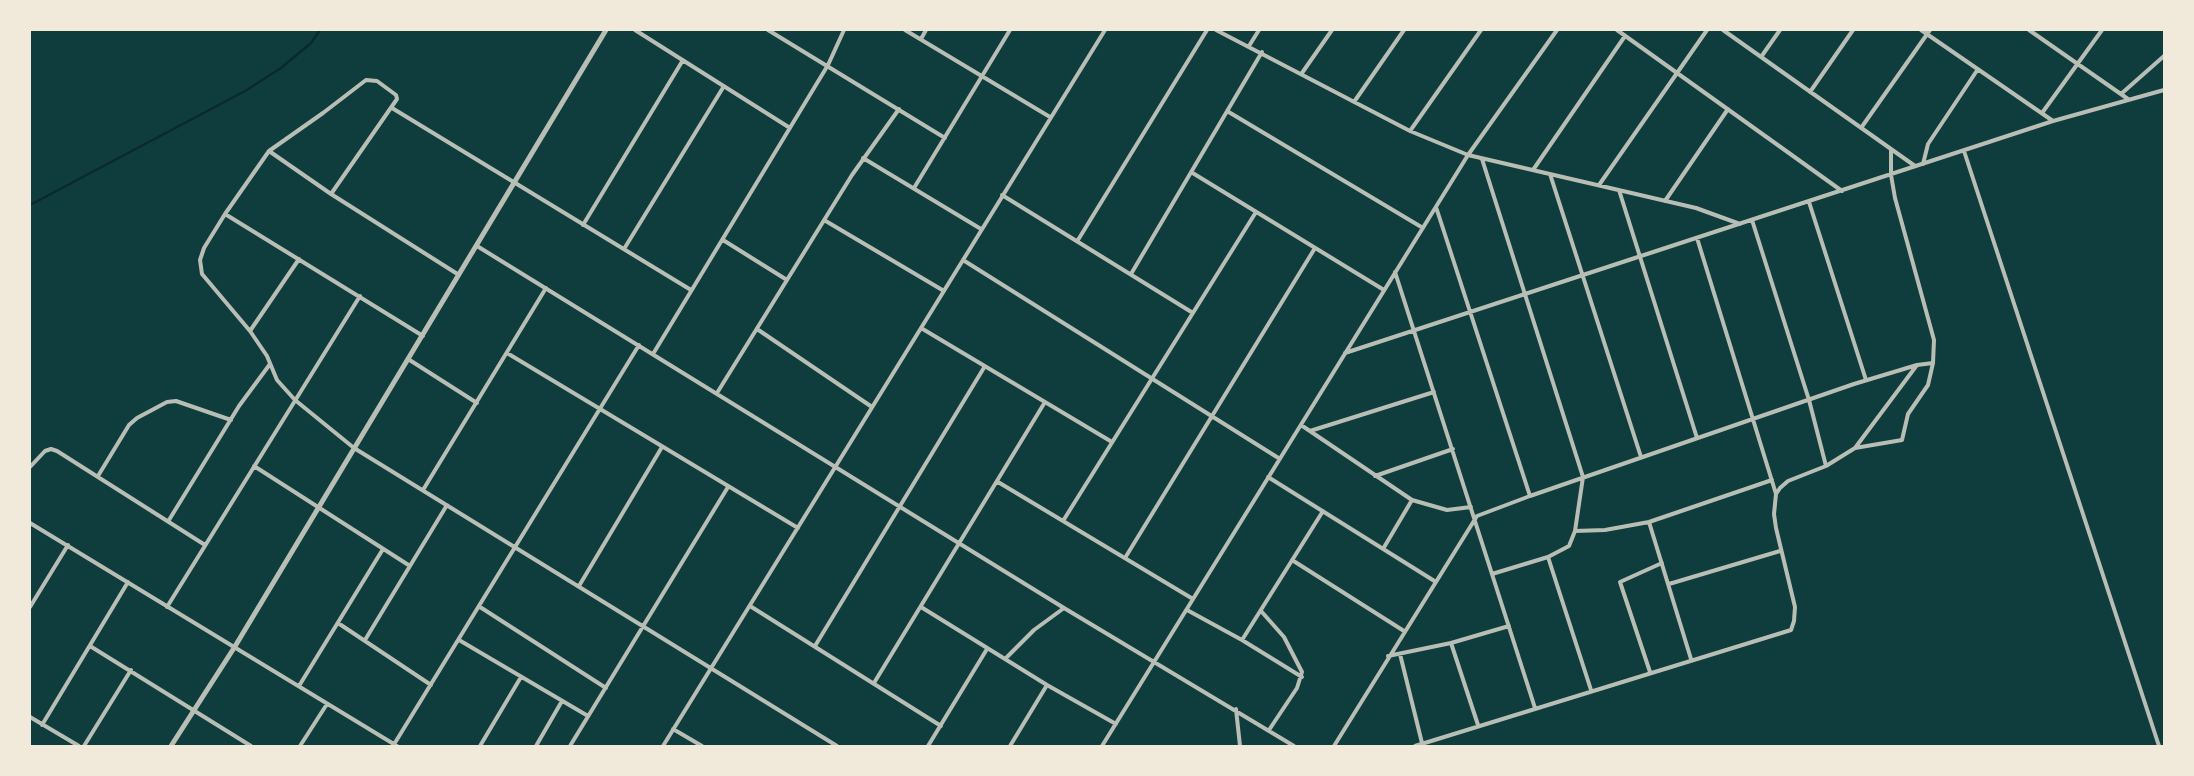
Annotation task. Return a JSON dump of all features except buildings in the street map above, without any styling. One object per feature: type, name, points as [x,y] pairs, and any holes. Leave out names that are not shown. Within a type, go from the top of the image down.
[{"type":"street","points":[[171,746],[234,648],[606,30]]},
{"type":"street","points":[[635,30],[790,128]]},
{"type":"street","points":[[768,30],[945,138]]},
{"type":"street","points":[[653,354],[828,65],[844,30]]},
{"type":"street","points":[[905,30],[1050,117]]},
{"type":"street","points":[[920,39],[926,30]]},
{"type":"street","points":[[914,188],[1010,30]]},
{"type":"street","points":[[663,746],[1105,30]]},
{"type":"street","points":[[1078,240],[1207,30]]},
{"type":"street","points":[[1216,30],[1262,52],[1410,131],[1468,154],[1482,159],[1696,208],[1740,224]]},
{"type":"street","points":[[1249,46],[1260,30]]},
{"type":"street","points":[[1302,73],[1332,30]]},
{"type":"street","points":[[1354,102],[1404,30]]},
{"type":"street","points":[[1410,131],[1481,30]]},
{"type":"street","points":[[1102,746],[1468,154],[1557,30]]},
{"type":"street","points":[[1617,30],[1842,191]]},
{"type":"street","points":[[1598,185],[1707,30]]},
{"type":"street","points":[[1723,30],[1915,166]]},
{"type":"street","points":[[1760,57],[1780,30]]},
{"type":"street","points":[[1810,92],[1853,30]]},
{"type":"street","points":[[1921,30],[1929,32],[2053,121]]},
{"type":"street","points":[[2029,30],[2128,99]]},
{"type":"street","points":[[2042,113],[2102,30]]},
{"type":"street","points":[[1861,128],[1929,32]]},
{"type":"street","points":[[1533,170],[1625,36]]},
{"type":"street","points":[[1131,274],[1262,52]]},
{"type":"street","points":[[2121,94],[2164,56]]},
{"type":"street","points":[[583,225],[683,60]]},
{"type":"street","points":[[1924,164],[1928,144],[1978,69]]},
{"type":"street","points":[[331,194],[398,99],[396,95],[377,82],[366,80],[323,114],[269,151],[225,214],[204,248],[200,260],[202,274],[250,331],[270,364],[277,380],[295,400],[354,448],[837,746]]},
{"type":"street","points":[[624,249],[724,86]]},
{"type":"street","points":[[1345,353],[2053,121],[2164,90]]},
{"type":"street","points":[[392,108],[691,290]]},
{"type":"street","points":[[717,393],[863,158],[899,109]]},
{"type":"street","points":[[1664,201],[1728,109]]},
{"type":"street","points":[[1227,111],[1423,228]]},
{"type":"street","points":[[1855,448],[1902,440],[1908,414],[1928,385],[1934,363],[1934,340],[1900,220],[1891,175],[1892,150]]},
{"type":"street","points":[[269,151],[331,194],[459,275]]},
{"type":"street","points":[[1964,151],[2159,746]]},
{"type":"street","points":[[863,158],[981,230]]},
{"type":"street","points":[[1482,159],[1583,477],[1575,531],[1569,546],[1548,557],[1492,574]]},
{"type":"street","points":[[1191,172],[1384,290]]},
{"type":"street","points":[[1550,174],[1641,457]]},
{"type":"street","points":[[1619,190],[1697,438]]},
{"type":"street","points":[[1002,195],[1078,240],[1192,313]]},
{"type":"street","points":[[1809,202],[1866,380]]},
{"type":"street","points":[[1436,207],[1530,496]]},
{"type":"street","points":[[1063,521],[1256,212]]},
{"type":"street","points":[[225,214],[423,336]]},
{"type":"street","points":[[824,220],[944,291]]},
{"type":"street","points":[[1752,220],[1809,400],[1826,466]]},
{"type":"street","points":[[1415,746],[1590,690],[1791,630],[1794,621],[1794,607],[1780,551],[1774,514],[1776,494],[1697,238]]},
{"type":"street","points":[[723,240],[787,280]]},
{"type":"street","points":[[477,246],[960,542],[1064,608],[1236,709],[1294,746]]},
{"type":"street","points":[[1125,558],[1315,248]]},
{"type":"street","points":[[250,331],[298,259]]},
{"type":"street","points":[[963,260],[1280,458]]},
{"type":"street","points":[[1395,272],[1535,708]]},
{"type":"street","points":[[423,490],[546,288]]},
{"type":"street","points":[[167,607],[360,296]]},
{"type":"street","points":[[921,328],[1112,442]]},
{"type":"street","points":[[757,329],[872,407]]},
{"type":"street","points":[[30,523],[395,746],[515,546],[639,346]]},
{"type":"street","points":[[507,353],[662,448],[798,528]]},
{"type":"street","points":[[408,360],[477,403]]},
{"type":"street","points":[[1334,746],[1474,518],[1583,477],[1866,380],[1917,365],[1934,363]]},
{"type":"street","points":[[168,520],[231,420],[270,364]]},
{"type":"street","points":[[1776,494],[1788,481],[1826,466],[1855,448],[1917,365]]},
{"type":"street","points":[[815,646],[985,366]]},
{"type":"street","points":[[1310,431],[1434,392]]},
{"type":"street","points":[[98,476],[129,424],[167,402],[176,401],[231,420]]},
{"type":"street","points":[[874,683],[1045,402]]},
{"type":"street","points":[[1301,425],[1412,500],[1447,510],[1471,507]]},
{"type":"street","points":[[579,586],[662,448]]},
{"type":"street","points":[[30,467],[45,451],[51,449],[98,476],[206,545]]},
{"type":"street","points":[[1375,476],[1452,449]]},
{"type":"street","points":[[254,466],[410,566]]},
{"type":"street","points":[[1268,477],[1436,582]]},
{"type":"street","points":[[1575,531],[1605,530],[1649,522],[1772,480]]},
{"type":"street","points":[[998,482],[1193,599]]},
{"type":"street","points":[[570,746],[728,487]]},
{"type":"street","points":[[1383,549],[1412,500]]},
{"type":"street","points":[[365,640],[448,505]]},
{"type":"street","points":[[1242,640],[1323,511]]},
{"type":"street","points":[[1649,522],[1691,659]]},
{"type":"street","points":[[30,607],[68,545]]},
{"type":"street","points":[[299,686],[383,548]]},
{"type":"street","points":[[1669,584],[1780,551]]},
{"type":"street","points":[[1548,557],[1590,690]]},
{"type":"street","points":[[1292,560],[1404,631]]},
{"type":"street","points":[[1650,672],[1620,582],[1662,563]]},
{"type":"street","points":[[42,725],[128,582]]},
{"type":"street","points":[[750,606],[941,726]]},
{"type":"street","points":[[480,607],[606,688]]},
{"type":"street","points":[[921,607],[987,649],[1116,724]]},
{"type":"street","points":[[1005,659],[1040,626],[1064,608]]},
{"type":"street","points":[[1186,610],[1242,640],[1302,677]]},
{"type":"street","points":[[1260,610],[1289,645],[1301,667],[1302,677],[1269,730]]},
{"type":"street","points":[[338,623],[431,685]]},
{"type":"street","points":[[1388,656],[1451,643],[1509,626]]},
{"type":"street","points":[[459,640],[588,716]]},
{"type":"street","points":[[1451,643],[1478,725]]},
{"type":"street","points":[[90,646],[251,746]]},
{"type":"street","points":[[928,746],[987,649]]},
{"type":"street","points":[[1400,654],[1422,743]]},
{"type":"street","points":[[84,746],[131,670]]},
{"type":"street","points":[[480,746],[521,677]]},
{"type":"street","points":[[1010,746],[1047,685]]},
{"type":"street","points":[[536,746],[562,701]]},
{"type":"street","points":[[300,746],[327,704]]},
{"type":"street","points":[[1236,709],[1240,746]]},
{"type":"street","points":[[30,717],[80,746]]},
{"type":"street","points":[[673,729],[702,746]]},
{"type":"waterway","points":[[30,205],[245,91],[281,68],[311,43],[320,30]]}]
